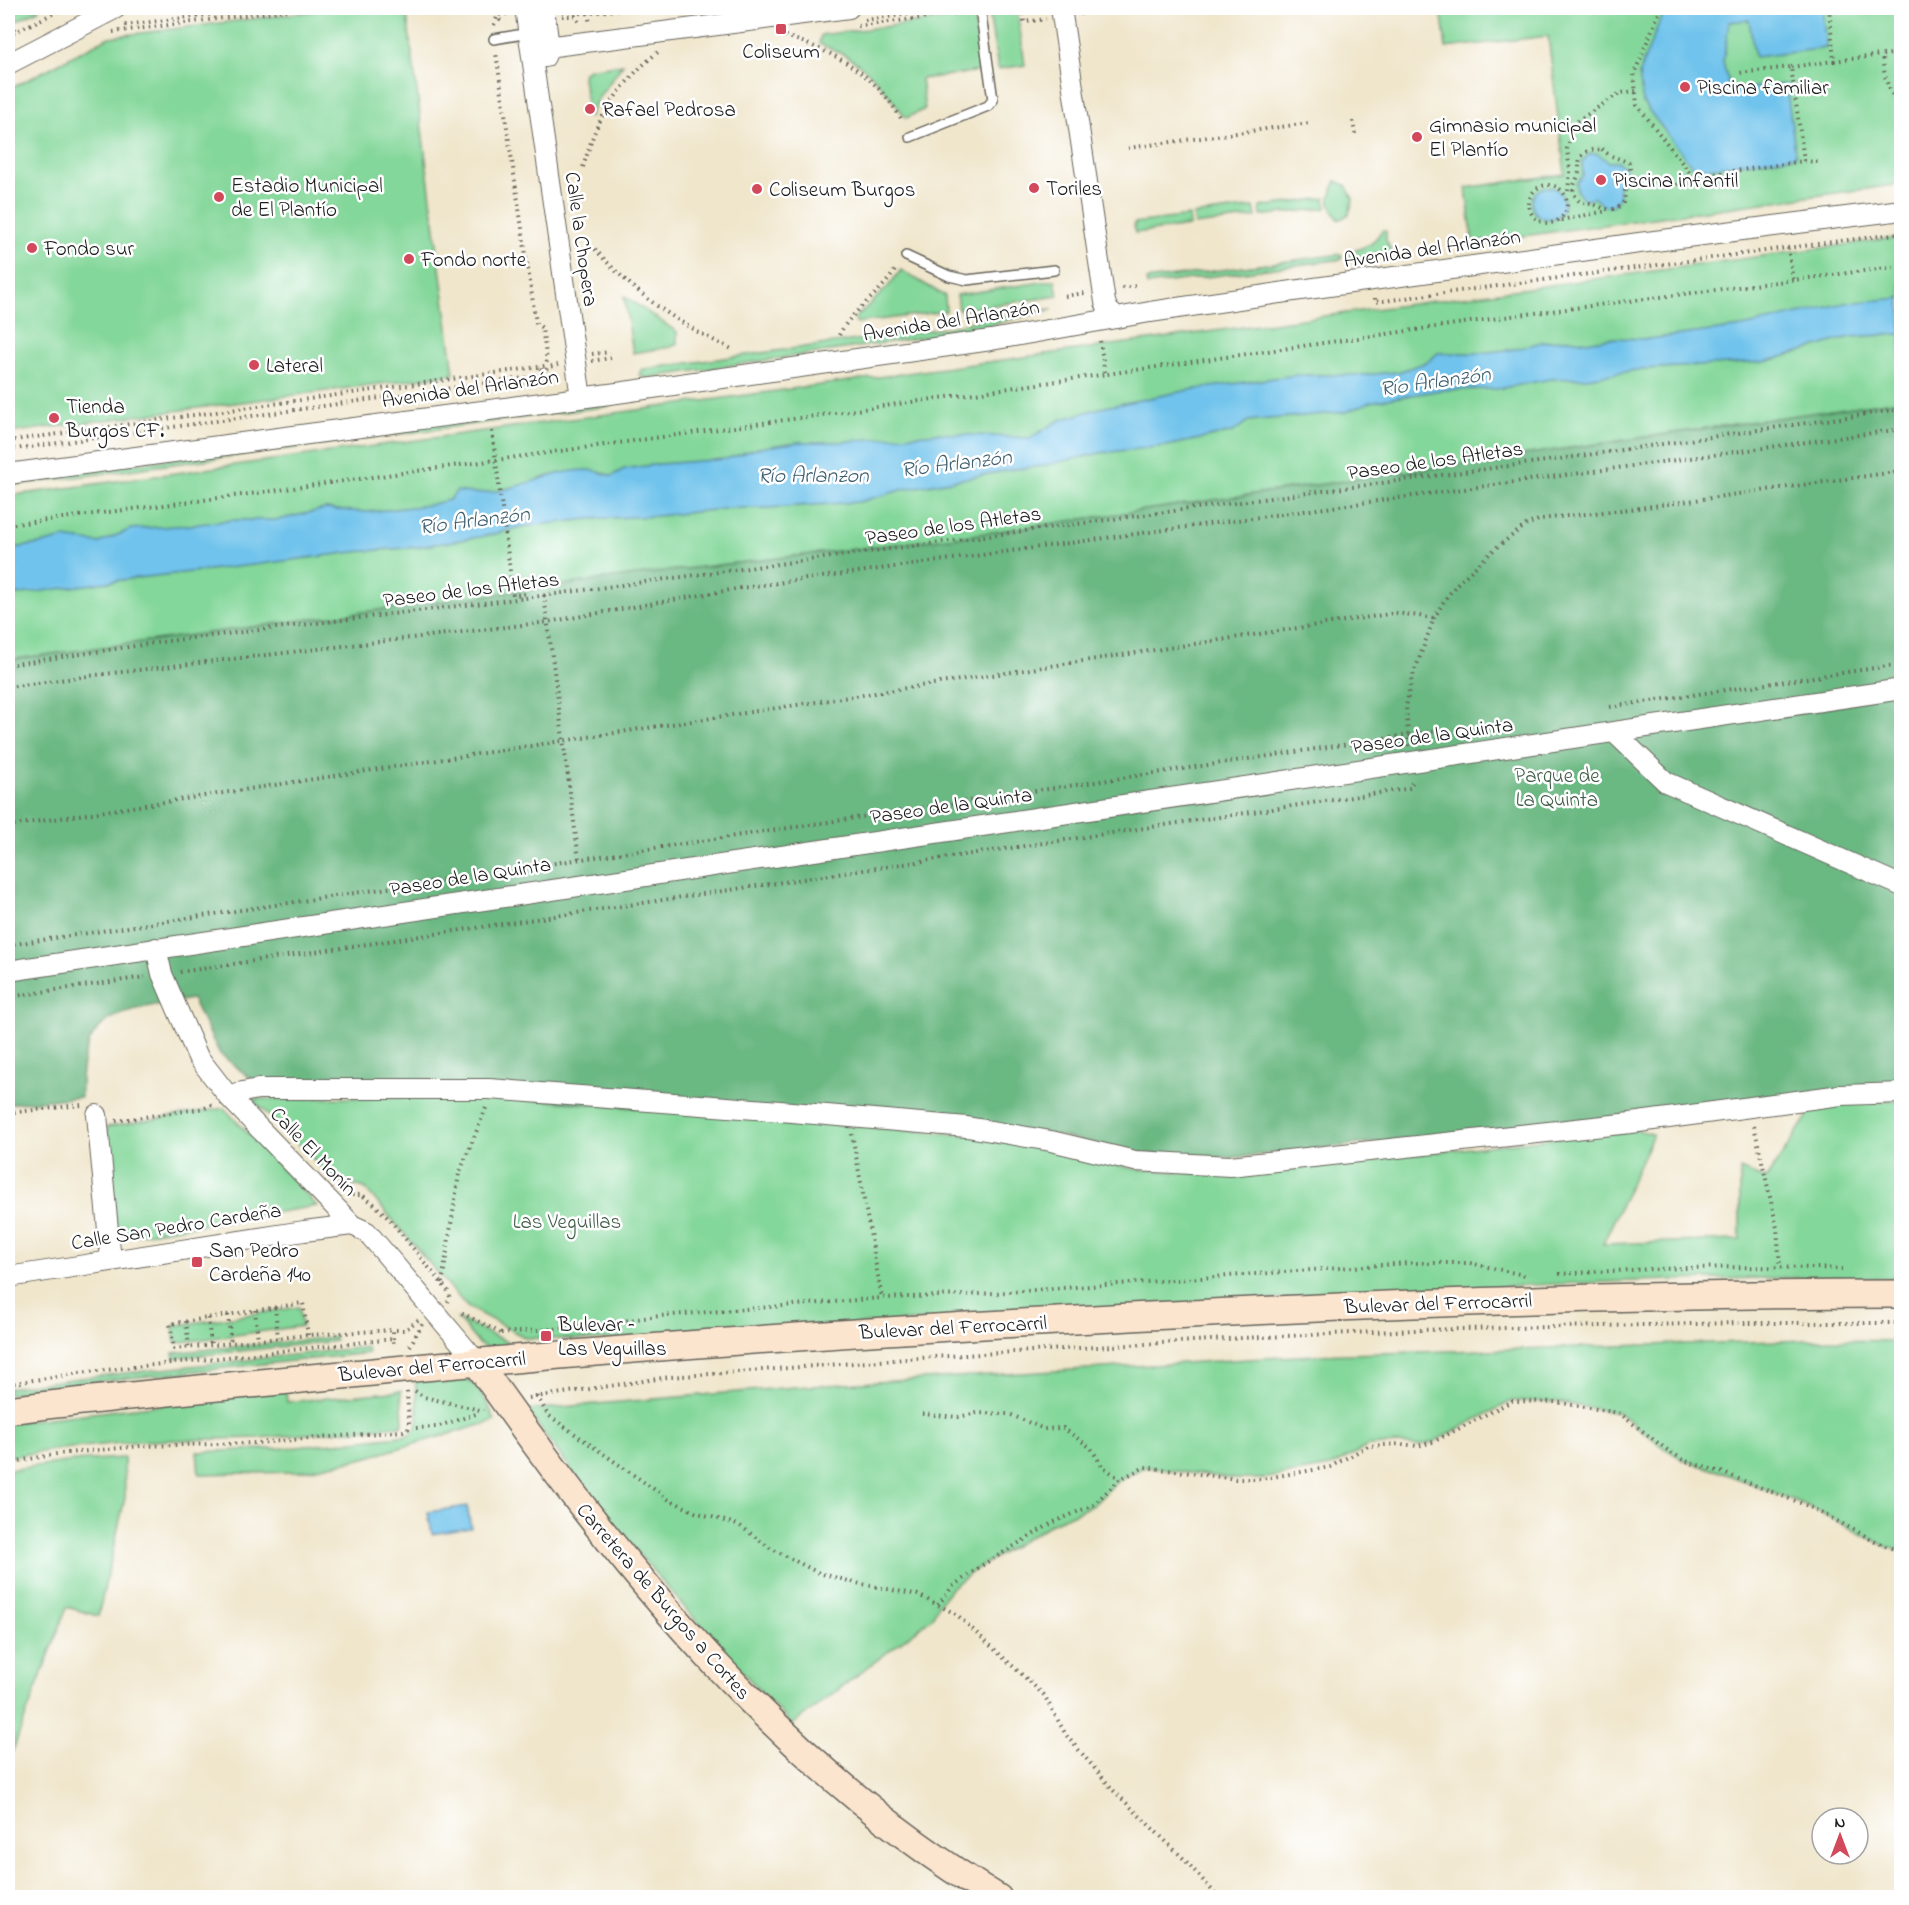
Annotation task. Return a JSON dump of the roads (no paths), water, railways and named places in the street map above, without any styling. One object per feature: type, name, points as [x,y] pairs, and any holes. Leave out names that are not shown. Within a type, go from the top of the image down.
[{"type":"main road","name":"Bulevar del Ferrocarril","points":[[8,1410],[111,1397],[476,1361],[787,1336],[1196,1312],[1531,1299],[1767,1294],[1902,1294]]},
{"type":"main road","name":"Carretera de Burgos a Cortes","points":[[476,1361],[494,1408],[682,1628],[749,1701],[804,1753],[877,1815],[956,1872],[998,1898]]},
{"type":"street","name":"Calle la Chopera","points":[[525,8],[536,43],[540,69],[536,87],[580,398]]},
{"type":"street","name":"Calle la Chopera","points":[[536,43],[544,8]]},
{"type":"street","points":[[536,43],[849,8]]},
{"type":"street","points":[[1061,8],[1111,310]]},
{"type":"street","points":[[11,52],[114,17]]},
{"type":"street","name":"Avenida del Arlanzón","points":[[8,474],[580,398],[991,340],[1024,329],[1111,310],[1150,312],[1623,245],[1902,210]]},
{"type":"street","name":"Paseo de la Quinta","points":[[8,971],[583,883],[1616,734],[1902,689]]},
{"type":"street","points":[[1616,734],[1666,782],[1902,886]]},
{"type":"street","name":"Calle El Monín","points":[[156,948],[162,974],[198,1057],[229,1097],[352,1225],[367,1232],[476,1361]]},
{"type":"street","points":[[229,1097],[258,1089],[489,1089],[967,1127],[1050,1141],[1135,1161],[1230,1166],[1631,1123],[1841,1095],[1902,1093]]},
{"type":"street","points":[[92,1114],[111,1261]]},
{"type":"street","name":"Calle San Pedro Cardeña","points":[[8,1277],[352,1225]]},
{"type":"lane","points":[[910,137],[988,106],[993,100],[980,8]]},
{"type":"lane","points":[[494,39],[536,43]]},
{"type":"lane","points":[[906,256],[949,276],[967,280],[1054,270]]},
{"type":"water","name":"Piscina familiar","points":[[1665,8],[1822,8],[1826,48],[1755,57],[1749,20],[1729,22],[1723,62],[1730,90],[1786,84],[1796,156],[1695,170],[1643,103],[1639,73]]},
{"type":"water","name":"Piscina infantil","points":[[1589,154],[1598,154],[1608,162],[1618,162],[1625,168],[1626,178],[1619,185],[1619,198],[1613,205],[1603,206],[1594,198],[1584,199],[1577,192],[1576,183],[1583,175],[1582,162]]},
{"type":"water","name":"Piscina infantil","points":[[1548,187],[1559,192],[1564,203],[1559,214],[1548,219],[1537,214],[1532,203],[1537,192]]},
{"type":"water","name":"Río Arlanzon","points":[[1901,298],[1901,334],[1850,337],[1765,362],[1643,369],[1586,378],[1551,379],[1497,389],[1441,390],[1370,402],[1346,412],[1248,421],[1233,432],[1166,446],[1100,453],[1042,466],[905,489],[859,502],[732,508],[658,516],[589,519],[520,527],[491,535],[418,547],[354,552],[8,596],[8,549],[64,538],[99,543],[131,529],[233,520],[278,520],[325,509],[368,512],[429,505],[449,500],[457,491],[492,492],[573,471],[590,470],[612,476],[624,469],[726,459],[758,448],[798,442],[839,442],[937,433],[1030,438],[1060,420],[1100,408],[1189,390],[1297,375],[1361,375],[1398,372],[1427,362],[1438,353],[1480,353],[1570,339],[1587,342],[1609,338],[1649,339],[1742,327],[1845,303]]},
{"type":"water","points":[[467,1506],[471,1528],[432,1534],[428,1512]]},
{"type":"place","name":"Coliseum","points":[[781,29]]},
{"type":"place","name":"Piscina familiar","points":[[1685,87]]},
{"type":"place","name":"Rafael Pedrosa","points":[[590,109]]},
{"type":"place","name":"Gimnasio municipal El Plantío","points":[[1417,137]]},
{"type":"place","name":"Piscina infantil","points":[[1601,180]]},
{"type":"place","name":"Toriles","points":[[1034,188]]},
{"type":"place","name":"Coliseum Burgos","points":[[757,189]]},
{"type":"place","name":"Estadio Municipal de El Plantío","points":[[219,197]]},
{"type":"place","name":"Fondo sur","points":[[32,248]]},
{"type":"place","name":"Fondo norte","points":[[409,259]]},
{"type":"place","name":"Lateral","points":[[254,365]]},
{"type":"place","name":"Tienda Burgos CF.","points":[[54,418]]},
{"type":"place","name":"San Pedro Cardeña 140","points":[[197,1262]]},
{"type":"place","name":"Bulevar – Las Veguillas","points":[[546,1336]]},
{"type":"water label","name":"Río Arlanzón","points":[[1435,380]]},
{"type":"water label","name":"Río Arlanzón","points":[[956,462]]},
{"type":"water label","name":"Río Arlanzón","points":[[474,519]]},
{"type":"park label","name":"Parque de La Quinta","points":[[1557,787]]},
{"type":"park label","name":"Las Veguillas","points":[[567,1221]]}]
